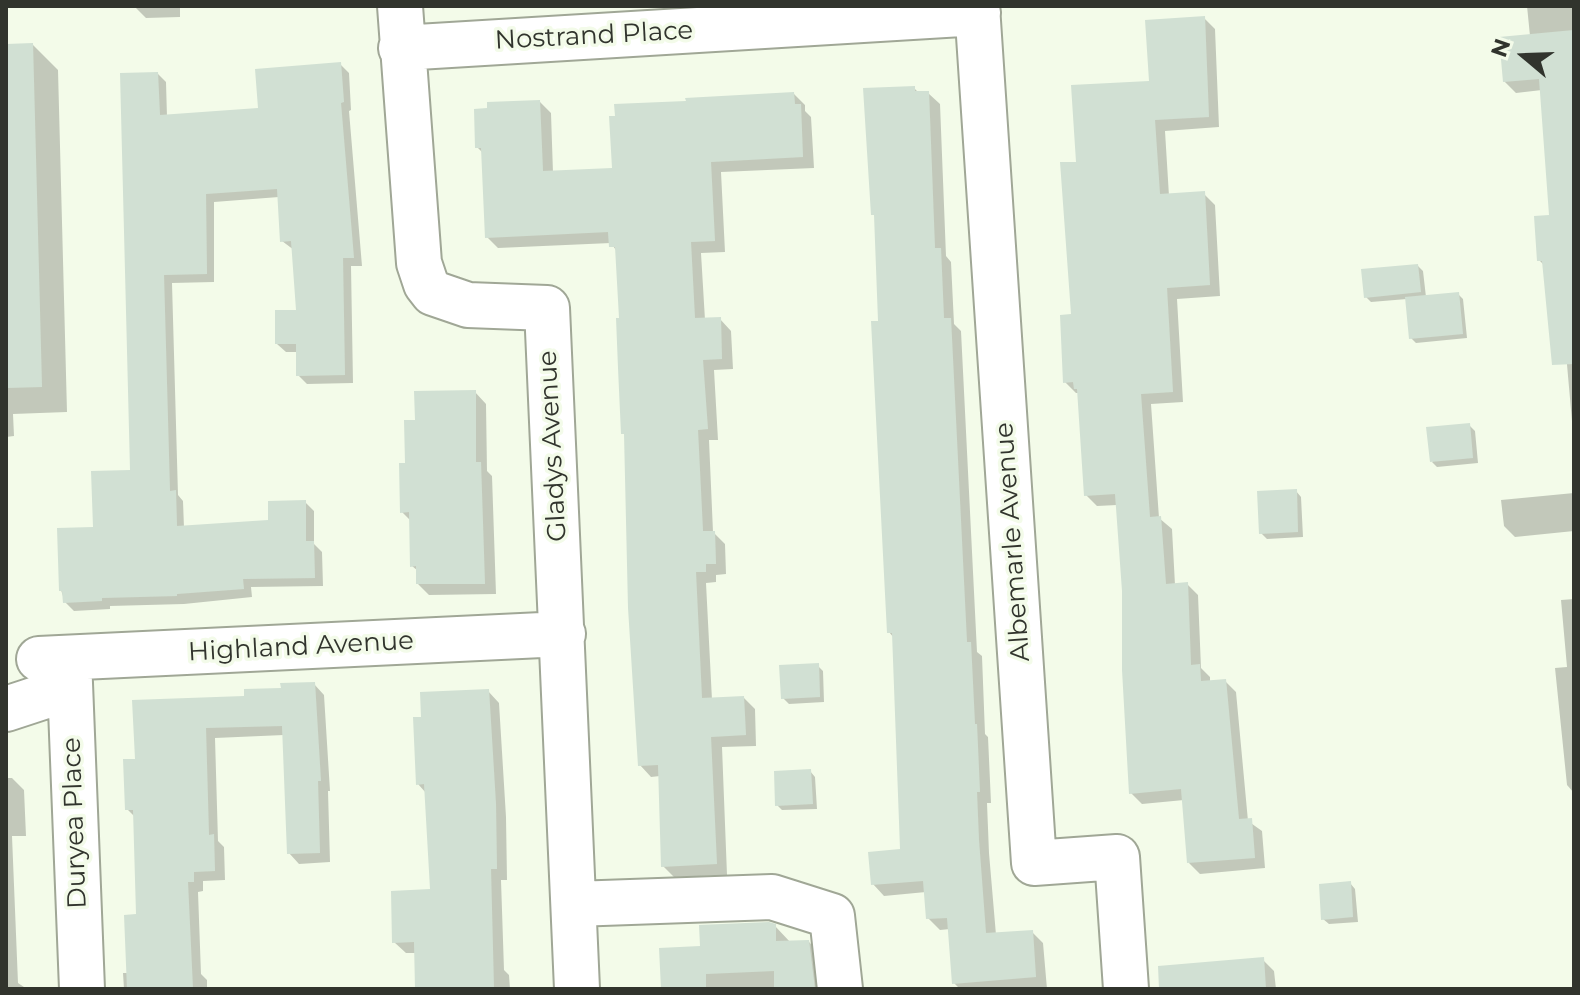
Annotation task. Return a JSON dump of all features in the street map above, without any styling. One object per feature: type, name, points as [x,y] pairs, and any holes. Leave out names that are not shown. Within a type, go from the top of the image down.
[{"type":"street","name":"Nostrand Place","points":[[400,27],[977,9]]},
{"type":"street","name":"Albemarle Avenue","points":[[977,9],[1034,863],[1117,857],[1126,989]]},
{"type":"street","name":"Gladys Avenue","points":[[400,27],[419,263],[426,284],[433,293],[468,305],[547,308],[577,989]]},
{"type":"street","name":"Highland Avenue","points":[[6,709],[60,668],[563,634]]},
{"type":"street","name":"Duryea Place","points":[[60,668],[82,989]]},
{"type":"street","points":[[574,904],[772,897],[832,916],[840,989]]},
{"type":"building","points":[[1205,16],[1209,117],[1155,120],[1160,194],[1205,191],[1210,285],[1167,288],[1173,392],[1141,394],[1150,517],[1161,516],[1166,584],[1188,582],[1191,665],[1200,664],[1201,681],[1226,679],[1239,819],[1252,818],[1255,858],[1187,863],[1181,789],[1129,794],[1122,670],[1122,591],[1115,494],[1084,496],[1077,389],[1074,389],[1073,382],[1063,383],[1060,315],[1071,314],[1060,162],[1076,162],[1071,85],[1149,81],[1145,20]]},
{"type":"building","points":[[1574,30],[1574,364],[1552,365],[1542,261],[1537,261],[1534,216],[1549,215],[1539,79],[1503,82],[1499,37]]},
{"type":"building","points":[[33,43],[42,387],[6,388],[6,44]]},
{"type":"building","points":[[341,62],[344,102],[341,103],[354,258],[343,258],[345,375],[296,376],[296,344],[275,344],[275,310],[296,310],[291,241],[280,242],[277,189],[206,194],[207,274],[164,275],[170,491],[176,490],[177,526],[268,520],[268,501],[306,500],[306,541],[314,541],[315,578],[243,579],[244,589],[63,603],[62,591],[59,591],[57,528],[93,527],[91,471],[130,470],[120,73],[158,72],[160,115],[258,108],[255,69]]},
{"type":"building","points":[[915,86],[915,91],[929,91],[935,248],[941,248],[944,318],[951,318],[967,642],[971,642],[977,724],[979,840],[986,933],[1033,930],[1036,977],[952,984],[947,918],[926,919],[923,881],[871,885],[868,852],[900,849],[892,633],[887,633],[871,321],[878,321],[874,215],[871,215],[863,88]]},
{"type":"building","points":[[794,92],[795,104],[801,104],[803,157],[711,162],[715,241],[691,242],[695,318],[721,317],[722,359],[703,360],[708,429],[698,430],[703,531],[715,531],[716,564],[706,564],[706,572],[696,572],[702,698],[744,696],[746,735],[711,737],[717,864],[661,867],[658,765],[638,766],[628,608],[615,247],[609,247],[608,232],[485,238],[481,148],[475,148],[474,109],[487,108],[487,102],[540,100],[543,171],[612,168],[609,116],[615,116],[614,104]]},
{"type":"building","points":[[1418,264],[1421,292],[1364,298],[1361,269]]},
{"type":"building","points":[[1459,292],[1463,334],[1409,339],[1405,297]]},
{"type":"building","points":[[476,390],[476,462],[481,462],[485,584],[416,584],[416,566],[410,567],[409,512],[400,513],[399,463],[405,463],[404,420],[415,420],[414,391]]},
{"type":"building","points":[[1470,423],[1473,458],[1430,462],[1426,427]]},
{"type":"building","points":[[1297,489],[1298,532],[1259,534],[1257,491]]},
{"type":"building","points":[[819,663],[820,697],[781,699],[779,665]]},
{"type":"building","points":[[315,682],[321,781],[318,781],[320,853],[287,854],[282,726],[206,728],[209,835],[214,834],[215,871],[194,872],[194,882],[188,882],[193,989],[127,989],[124,915],[136,914],[133,810],[125,810],[123,759],[135,759],[132,700],[244,696],[244,689],[281,688],[280,683]]},
{"type":"building","points":[[489,689],[496,804],[497,869],[491,869],[494,989],[415,989],[414,942],[392,943],[391,891],[430,889],[424,784],[416,785],[413,717],[421,717],[420,692]]},
{"type":"building","points":[[811,769],[813,804],[775,806],[774,771]]},
{"type":"building","points":[[1351,881],[1353,917],[1321,920],[1319,884]]},
{"type":"building","points":[[776,924],[776,941],[809,940],[815,989],[774,989],[774,971],[706,974],[706,989],[661,989],[659,948],[700,946],[699,925]]},
{"type":"building","points":[[1264,957],[1266,989],[1159,989],[1158,966]]}]
